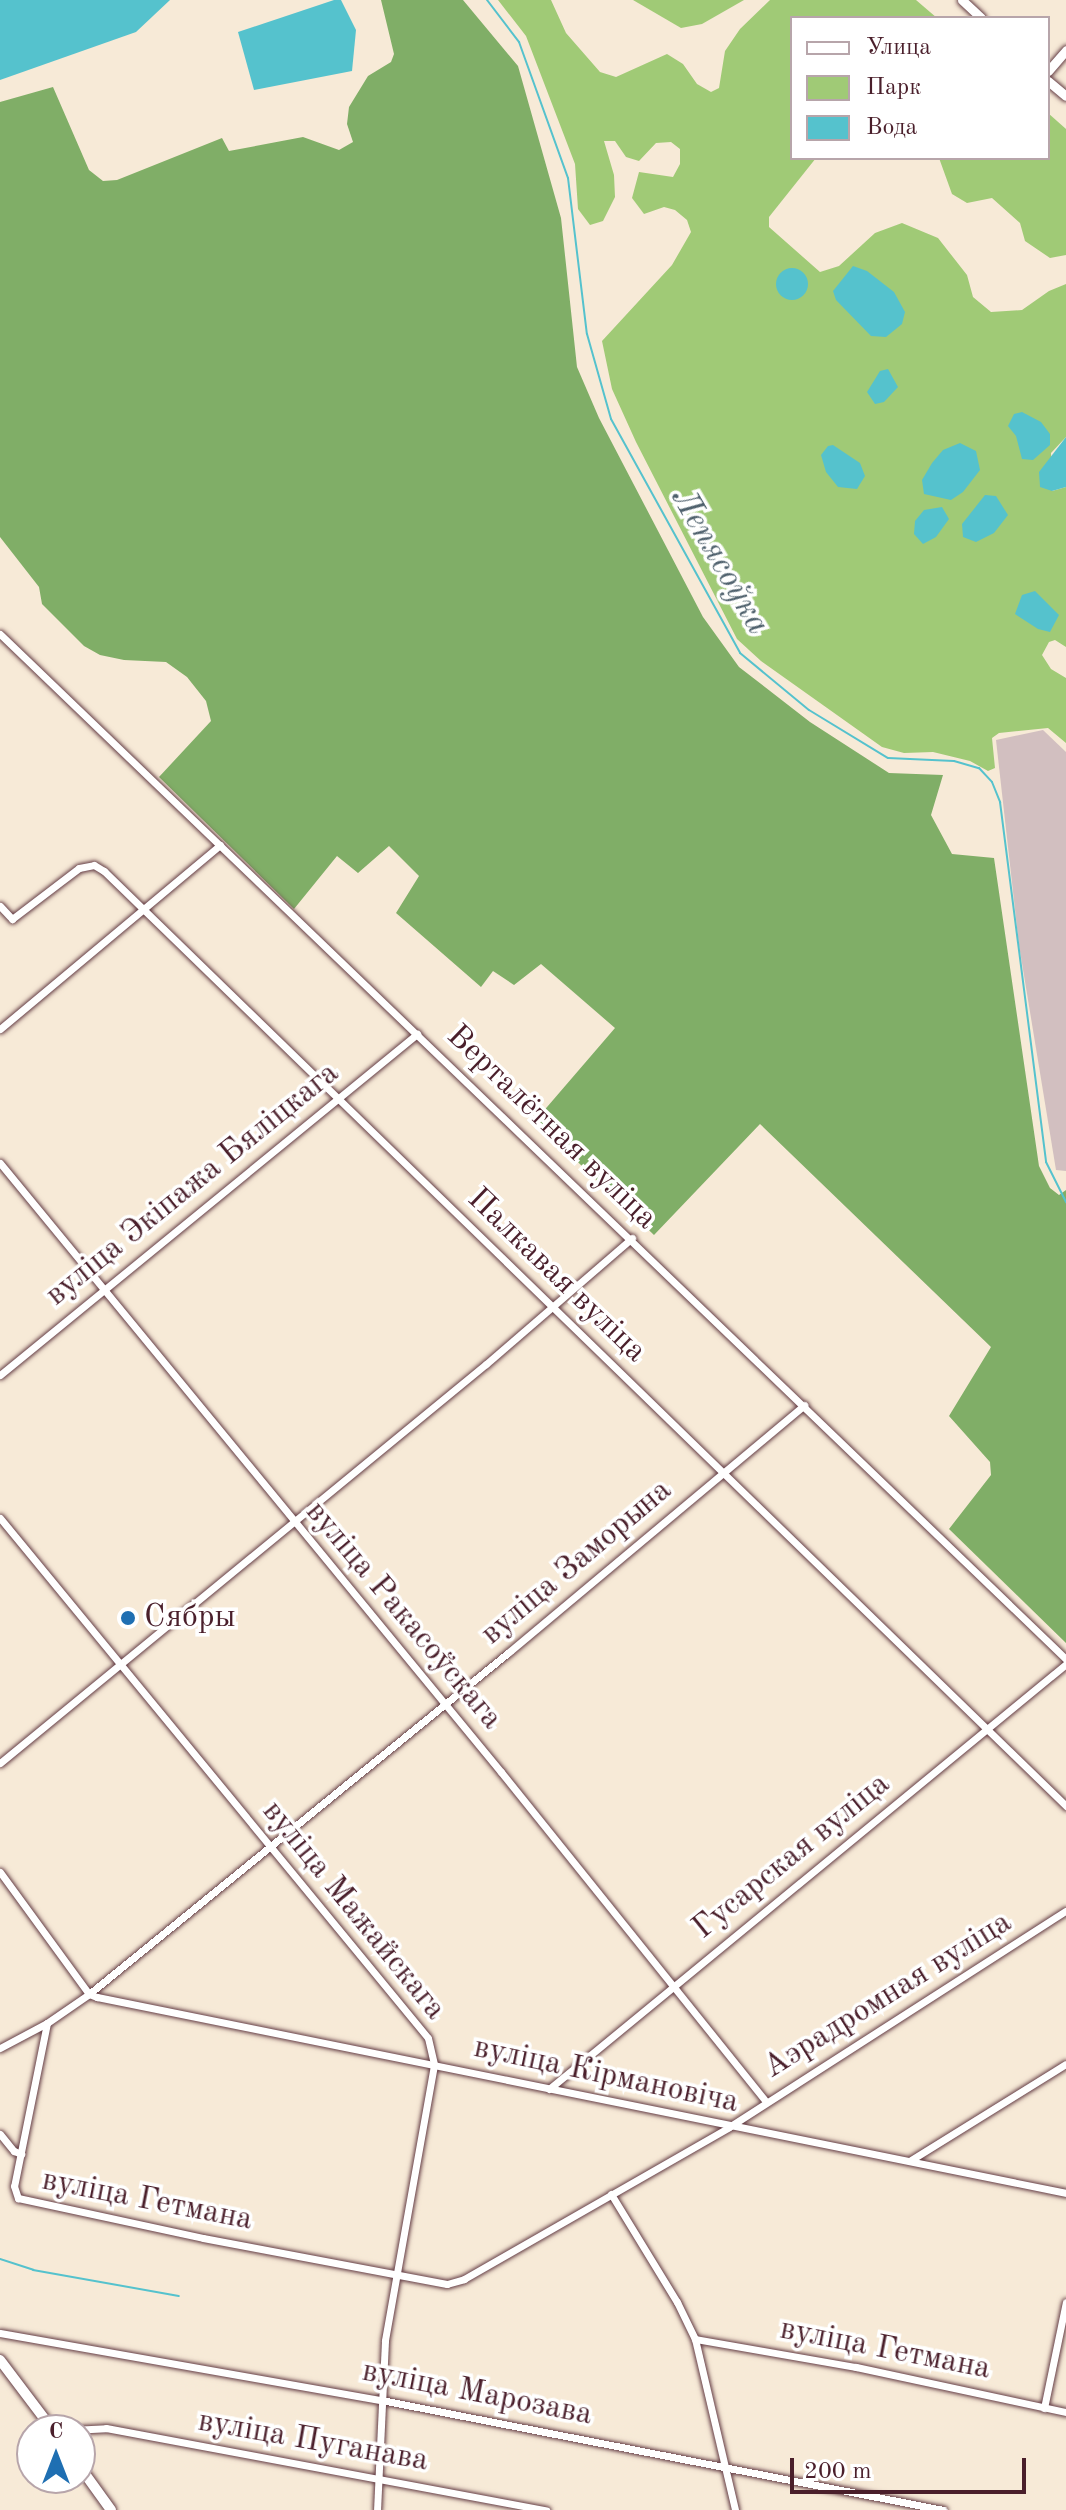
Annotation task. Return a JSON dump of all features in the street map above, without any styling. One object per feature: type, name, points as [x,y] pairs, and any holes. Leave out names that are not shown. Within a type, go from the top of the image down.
[{"type":"main road","points":[[0,2360],[41,2414]]},
{"type":"main road","points":[[96,2489],[111,2510]]},
{"type":"street","points":[[962,0],[979,16]]},
{"type":"street","points":[[1050,69],[1066,50]]},
{"type":"street","points":[[1050,83],[1066,96]]},
{"type":"street","name":"Верталётная вуліца","points":[[0,634],[632,1238],[1066,1661]]},
{"type":"street","points":[[0,1029],[220,845]]},
{"type":"street","name":"Палкавая вуліца","points":[[0,906],[12,919],[87,865],[104,871],[1066,1806]]},
{"type":"street","name":"вуліца Экіпажа Бяліцкага","points":[[0,1375],[417,1034]]},
{"type":"street","name":"вуліца Ракасоўскага","points":[[0,1163],[766,2102]]},
{"type":"street","points":[[0,1763],[554,1306],[632,1238]]},
{"type":"street","name":"вуліца Заморына","points":[[0,2048],[47,2023],[89,1994],[444,1705],[804,1405]]},
{"type":"street","name":"вуліца Мажайскага","points":[[0,1518],[420,2028],[433,2051],[434,2065],[385,2341],[377,2510]]},
{"type":"street","name":"Гусарская вуліца","points":[[549,2089],[987,1730],[1066,1661]]},
{"type":"street","points":[[0,1872],[89,1994]]},
{"type":"street","name":"Аэрадромная вуліца","points":[[396,2276],[455,2283],[729,2127],[1066,1911]]},
{"type":"street","name":"вуліца Кірмановіча","points":[[89,1994],[729,2127],[911,2160],[1066,2193]]},
{"type":"street","name":"вуліца Гетмана","points":[[47,2023],[14,2186],[15,2195],[24,2201],[396,2276]]},
{"type":"street","points":[[911,2160],[1066,2064]]},
{"type":"street","points":[[0,2134],[21,2154]]},
{"type":"street","points":[[611,2194],[677,2302],[695,2339],[735,2510]]},
{"type":"street","points":[[1044,2408],[1066,2302]]},
{"type":"street","name":"вуліца Марозава","points":[[0,2333],[381,2400],[725,2466],[906,2507],[943,2510]]},
{"type":"street","name":"вуліца Гетмана","points":[[695,2339],[856,2367],[1066,2412]]},
{"type":"street","name":"вуліца Пуганава","points":[[96,2429],[546,2510]]},
{"type":"street","points":[[487,2510],[491,2500]]},
{"type":"shaded area","points":[[1043,730],[1066,752],[1066,1171],[1056,1170],[1019,945],[996,740]]},
{"type":"green space","points":[[381,0],[463,0],[518,66],[561,218],[577,367],[599,418],[703,617],[739,667],[810,722],[889,773],[943,775],[931,815],[952,854],[994,858],[1039,1166],[1050,1188],[1059,1195],[1066,1190],[1066,1643],[949,1529],[991,1475],[990,1462],[949,1416],[991,1347],[760,1124],[654,1235],[535,1121],[615,1028],[541,964],[514,985],[493,971],[481,987],[396,913],[419,876],[389,846],[358,873],[337,856],[294,909],[159,777],[211,721],[206,701],[187,677],[166,662],[124,660],[100,655],[84,646],[42,604],[39,587],[0,537],[0,102],[53,87],[89,170],[103,181],[117,180],[222,138],[229,151],[303,137],[339,150],[353,142],[347,124],[349,107],[368,76],[391,62],[394,54]]},
{"type":"green space","points":[[498,0],[551,0],[566,33],[600,72],[616,77],[667,54],[683,64],[697,84],[711,92],[719,88],[725,51],[740,29],[770,0],[916,0],[935,16],[790,16],[790,160],[814,160],[769,217],[769,227],[820,272],[839,266],[875,233],[902,223],[938,238],[967,275],[973,297],[991,312],[1022,310],[1049,291],[1066,284],[1066,437],[1051,453],[1052,491],[1066,487],[1066,647],[1055,640],[1049,642],[1042,655],[1051,669],[1066,678],[1066,743],[1048,728],[999,733],[992,738],[995,768],[988,771],[970,761],[933,752],[904,753],[882,747],[761,661],[737,639],[636,442],[612,389],[602,341],[672,265],[691,232],[687,220],[675,210],[664,207],[644,214],[632,198],[639,172],[673,177],[680,164],[680,149],[671,142],[656,143],[639,161],[626,157],[615,141],[604,141],[614,175],[615,197],[603,221],[590,225],[578,209],[575,164],[526,36]]},
{"type":"green space","points":[[633,0],[744,0],[702,24],[681,28]]},
{"type":"green space","points":[[1050,115],[1066,129],[1066,255],[1050,258],[1025,241],[1020,223],[992,198],[967,203],[952,194],[940,160],[1050,160]]},
{"type":"water","points":[[0,0],[170,0],[136,32],[0,80]]},
{"type":"water","points":[[341,0],[356,30],[352,71],[254,90],[238,32]]},
{"type":"water","points":[[853,266],[867,271],[894,292],[905,312],[902,324],[886,337],[871,336],[836,300],[833,291]]},
{"type":"water","points":[[792,268],[803,273],[808,284],[803,295],[792,300],[781,295],[776,284],[781,273]]},
{"type":"water","points":[[888,369],[898,387],[884,402],[875,404],[867,392],[880,371]]},
{"type":"water","points":[[1022,412],[1041,422],[1050,434],[1050,445],[1033,460],[1022,459],[1016,436],[1008,426],[1014,414]]},
{"type":"water","points":[[1066,437],[1066,487],[1052,491],[1040,487],[1039,472]]},
{"type":"water","points":[[960,443],[976,451],[980,470],[963,492],[951,500],[924,494],[922,480],[932,463],[943,450]]},
{"type":"water","points":[[833,445],[860,463],[865,476],[857,489],[838,487],[826,472],[821,455],[828,446]]},
{"type":"water","points":[[985,495],[996,496],[1008,515],[994,533],[976,542],[963,537],[962,524]]},
{"type":"water","points":[[942,507],[949,519],[936,537],[923,544],[914,534],[915,521],[924,510]]},
{"type":"water","points":[[1035,591],[1059,615],[1050,632],[1038,629],[1015,614],[1022,595]]},
{"type":"waterway","name":"Лепясоўка","points":[[487,0],[519,42],[568,178],[587,334],[611,419],[740,653],[809,710],[888,758],[954,761],[979,768],[992,782],[1000,802],[1046,1162],[1066,1202]]},
{"type":"waterway","points":[[0,2259],[33,2270],[179,2296]]},
{"type":"place","name":"Сябры","points":[[128,1618]]}]
